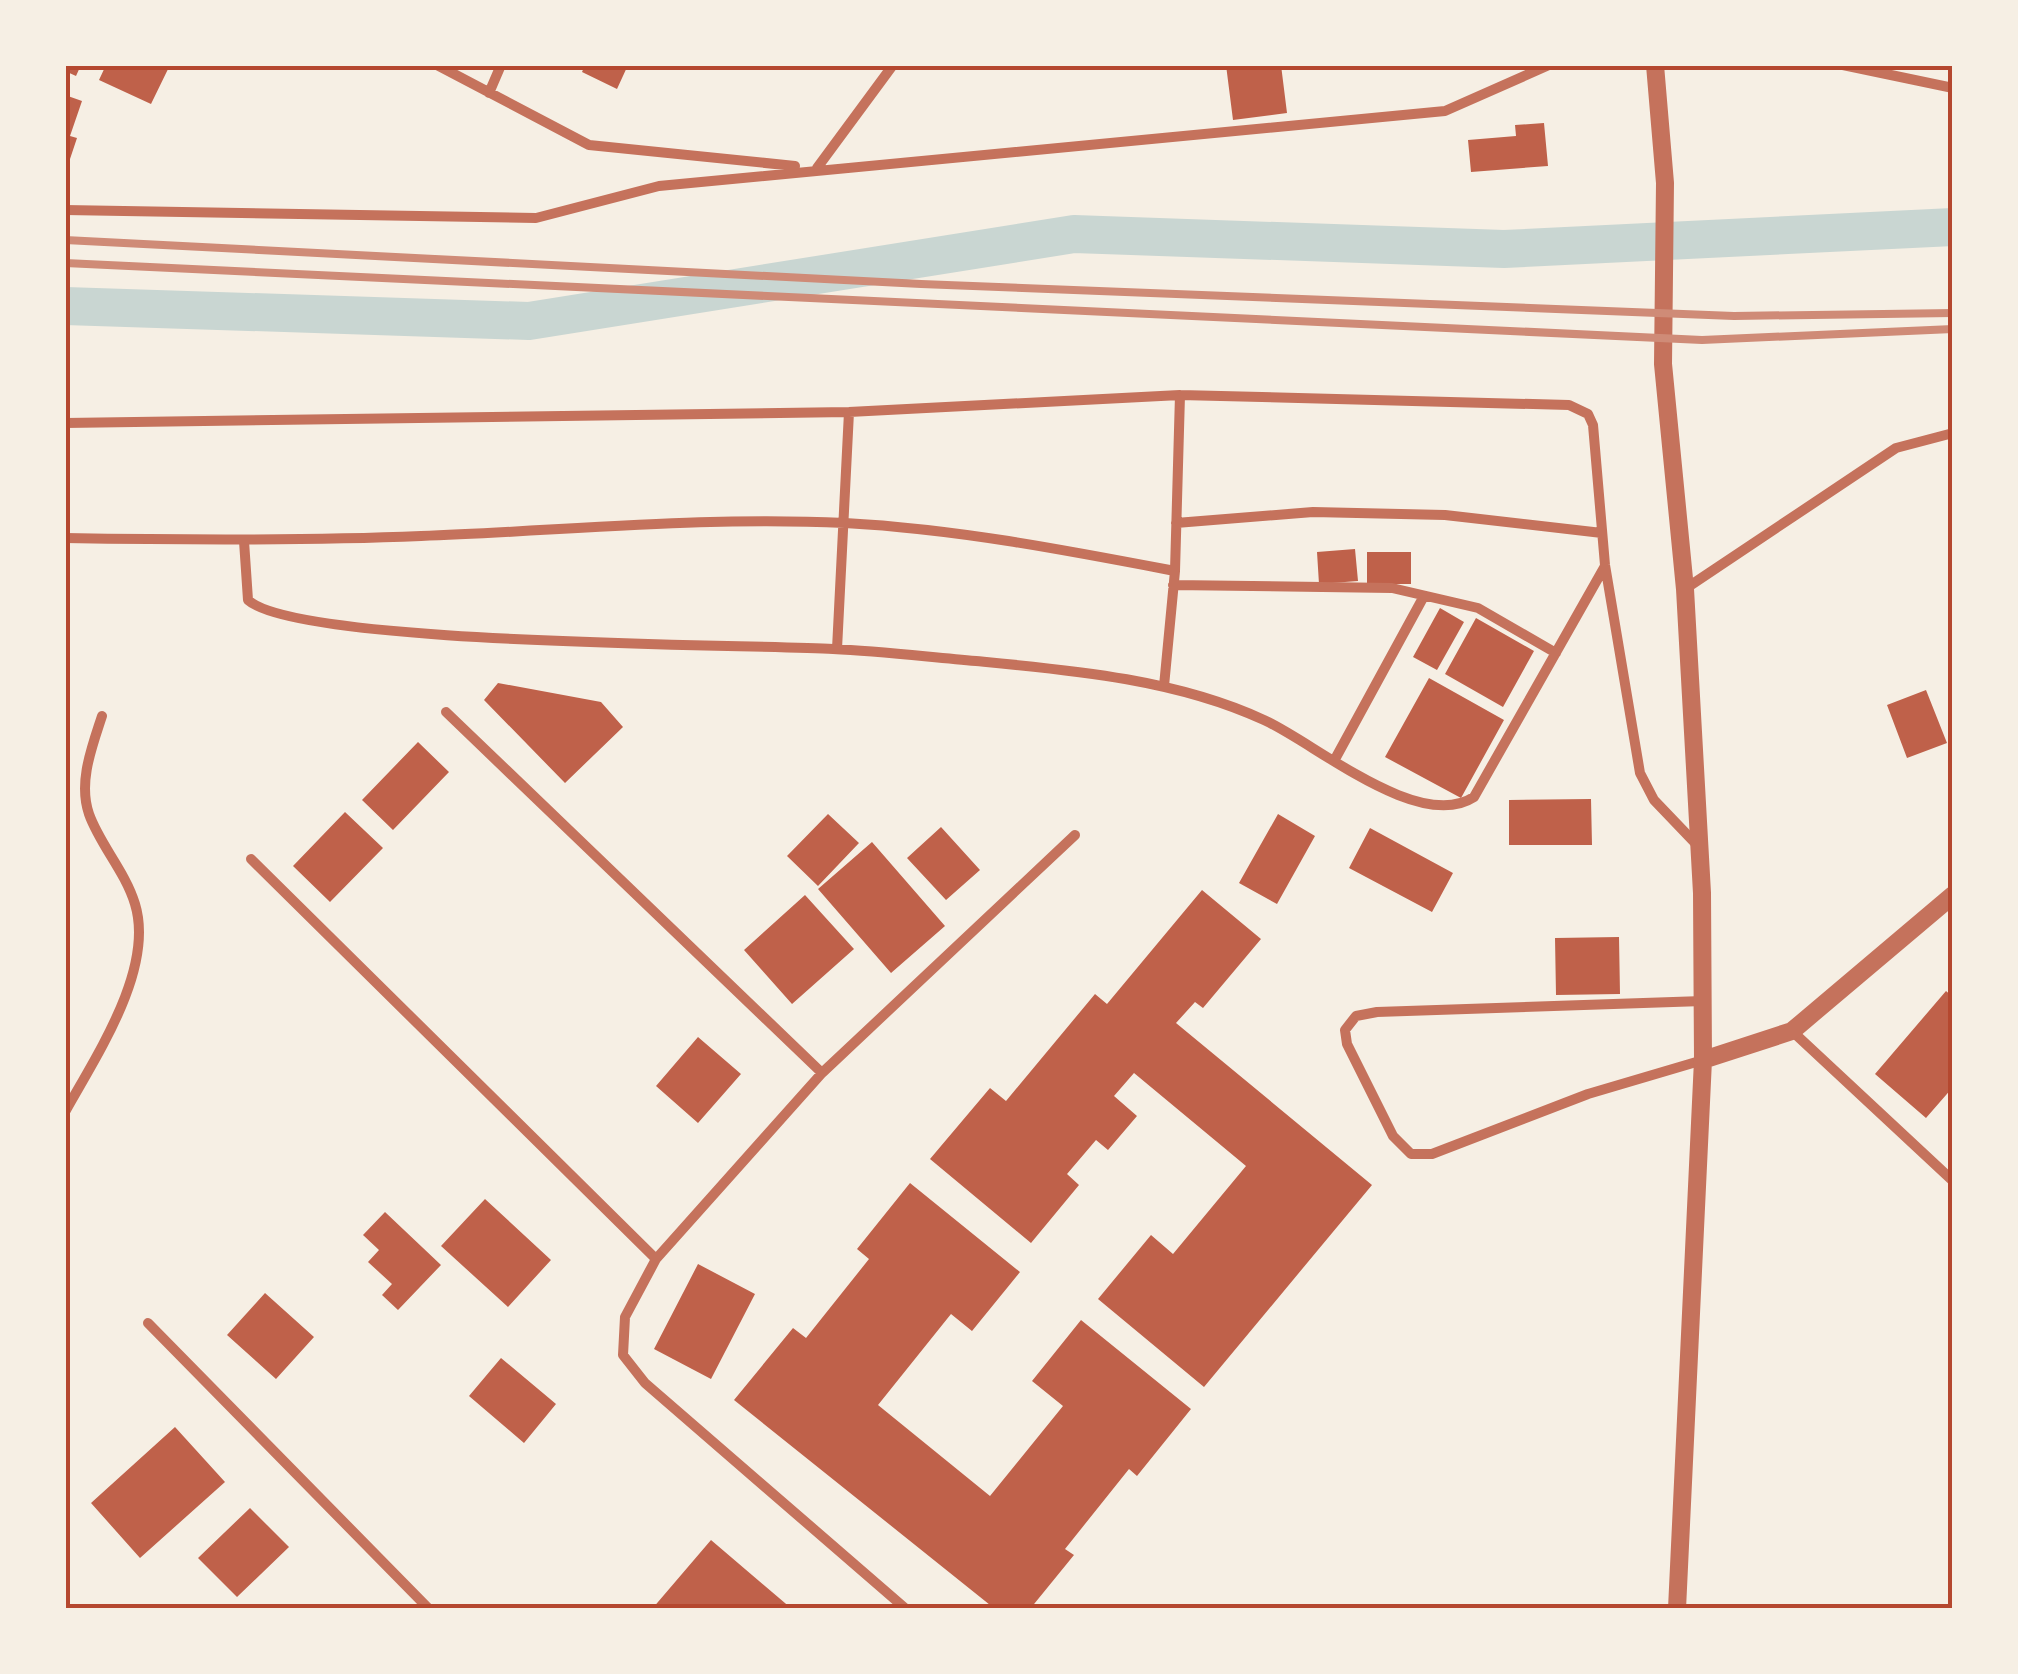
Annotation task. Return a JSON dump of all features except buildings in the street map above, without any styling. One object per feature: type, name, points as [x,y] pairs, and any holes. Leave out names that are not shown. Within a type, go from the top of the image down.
[{"type":"street","points":[[437,65],[589,146],[817,168]]},
{"type":"street","points":[[490,93],[501,65]]},
{"type":"street","points":[[817,168],[893,65]]},
{"type":"street","points":[[65,210],[536,218],[659,186],[1445,111],[1550,65]]},
{"type":"street","points":[[1656,65],[1665,183],[1663,364],[1685,589],[1700,850],[1703,1001],[1677,1609]]},
{"type":"street","points":[[1843,65],[1953,88]]},
{"type":"street","points":[[65,423],[849,412],[1180,395],[1580,408],[1593,426],[1605,565],[1640,773],[1654,800],[1700,850]]},
{"type":"street","points":[[1164,686],[1175,571],[1180,395]]},
{"type":"street","points":[[836,649],[849,412]]},
{"type":"street","points":[[1685,589],[1896,448],[1953,433]]},
{"type":"street","points":[[1176,523],[1313,512],[1445,515],[1602,533]]},
{"type":"street","points":[[65,538],[244,542],[424,536],[638,522],[845,524],[1009,540],[1175,571]]},
{"type":"street","points":[[244,542],[248,600],[259,610],[308,623],[416,633],[836,649],[1006,664],[1164,686],[1264,720],[1369,782],[1443,807],[1459,807],[1474,797],[1605,565]]},
{"type":"street","points":[[1173,585],[1392,588],[1478,608],[1556,653]]},
{"type":"street","points":[[1334,761],[1424,596]]},
{"type":"street","points":[[446,712],[822,1073]]},
{"type":"street","points":[[65,1112],[135,976],[136,907],[112,851],[89,813],[85,771],[102,716]]},
{"type":"street","points":[[906,1609],[645,1383],[623,1355],[625,1317],[656,1259],[822,1073],[1075,836]]},
{"type":"street","points":[[251,859],[656,1259]]},
{"type":"street","points":[[1703,1001],[1377,1012],[1356,1016],[1345,1030],[1347,1044],[1393,1136],[1411,1154],[1432,1154],[1588,1094],[1792,1032],[1953,895]]},
{"type":"street","points":[[1792,1032],[1953,1180]]},
{"type":"street","points":[[148,1322],[430,1609]]},
{"type":"waterway","points":[[65,306],[529,321],[1074,234],[1504,249],[1953,227]]},
{"type":"railway","points":[[65,240],[921,284],[1734,316],[1953,313]]},
{"type":"railway","points":[[65,263],[1702,340],[1953,329]]}]
